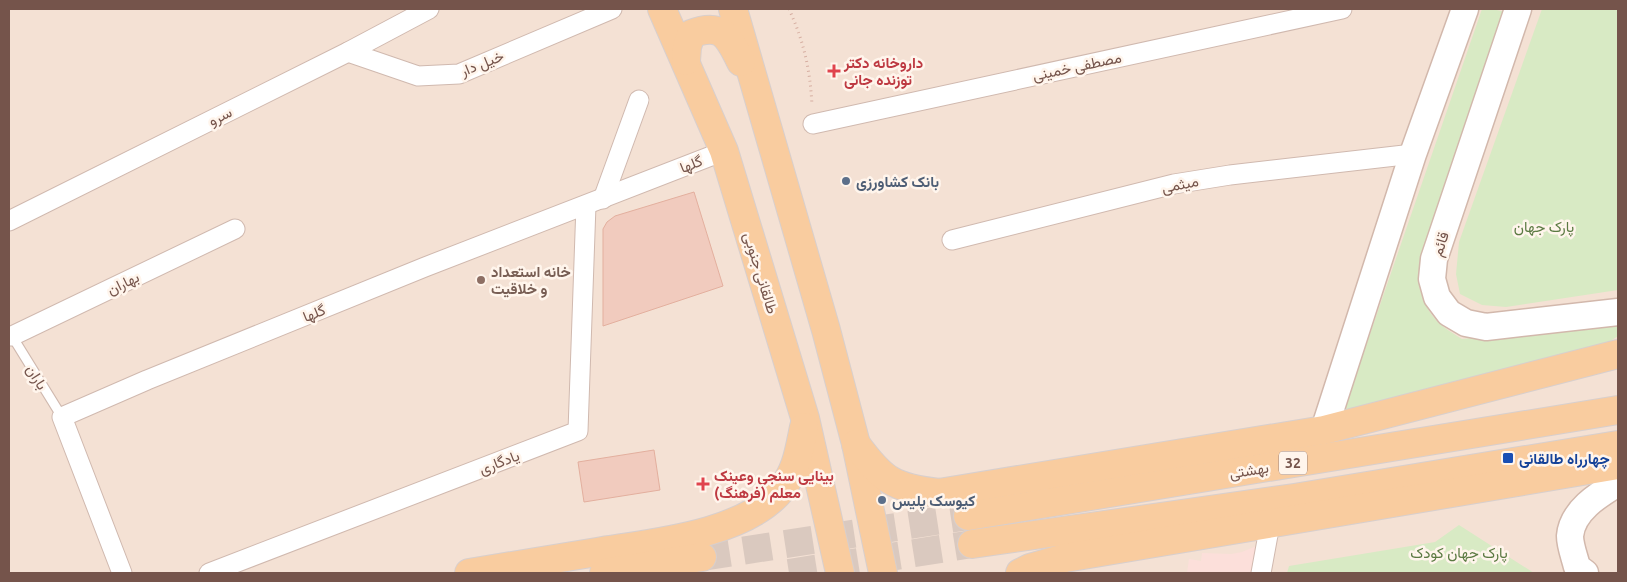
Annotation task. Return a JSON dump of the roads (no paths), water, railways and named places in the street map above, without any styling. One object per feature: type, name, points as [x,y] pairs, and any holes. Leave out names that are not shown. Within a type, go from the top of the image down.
[{"type":"main road","name":"طالقانی جنوبی","points":[[662,9],[724,151],[805,418],[840,573]]},
{"type":"main road","points":[[733,9],[826,330],[856,444],[883,573]]},
{"type":"main road","points":[[1324,430],[1413,154],[1465,9]]},
{"type":"main road","name":"قائم","points":[[1518,9],[1434,259],[1432,278],[1437,297],[1449,313],[1466,323],[1486,326],[1618,312]]},
{"type":"main road","points":[[686,61],[687,47],[691,34],[704,29],[717,30],[726,36],[733,46],[762,106]]},
{"type":"main road","points":[[856,444],[873,468],[890,482],[915,490],[939,493],[1324,430],[1618,354]]},
{"type":"main road","name":"بهشتى","points":[[968,516],[1618,410]]},
{"type":"main road","points":[[469,573],[670,540],[740,520],[762,508],[780,491],[795,467],[805,418]]},
{"type":"main road","name":"32","points":[[972,544],[1294,498],[1618,445]]},
{"type":"main road","points":[[1020,573],[1030,568],[1065,558],[1618,465]]},
{"type":"main road","points":[[1585,573],[1577,567],[1570,537],[1577,515],[1600,494],[1618,483]]},
{"type":"main road","points":[[604,573],[702,557]]},
{"type":"street","name":"سرو","points":[[9,221],[348,52],[430,9]]},
{"type":"street","name":"خیل دار","points":[[348,52],[418,76],[459,74],[612,9]]},
{"type":"street","name":"مصطفی خمینی","points":[[813,124],[1342,9]]},
{"type":"street","points":[[595,202],[639,100]]},
{"type":"street","name":"گلها","points":[[62,417],[147,380],[425,267],[724,151]]},
{"type":"street","name":"میثمی","points":[[952,240],[1174,184],[1230,175],[1413,154]]},
{"type":"street","name":"یادگاری","points":[[209,573],[578,431],[595,202]]},
{"type":"street","name":"بهاران","points":[[12,336],[235,229]]},
{"type":"street","points":[[62,417],[122,573]]},
{"type":"street","points":[[1261,573],[1270,524]]},
{"type":"lane","name":"باران","points":[[12,336],[62,417]]},
{"type":"tunnel","points":[[702,557],[968,516]]},
{"type":"tunnel","points":[[789,573],[972,544]]},
{"type":"place","name":"داروخانه دکتر توزنده جانی","points":[[834,71]]},
{"type":"place","name":"بانک کشاورزی","points":[[846,181]]},
{"type":"place","name":"خانه استعداد و خلاقیت","points":[[481,280]]},
{"type":"place","name":"چهارراه طالقانی","points":[[1508,458]]},
{"type":"place","name":"بینایی سنجی وعینک معلم (فرهنگ)","points":[[703,484]]},
{"type":"place","name":"کیوسک پلیس","points":[[882,500]]},
{"type":"park label","name":"پارک جهان","points":[[1544,226]]},
{"type":"park label","name":"پارک جهان کودک","points":[[1459,552]]}]
